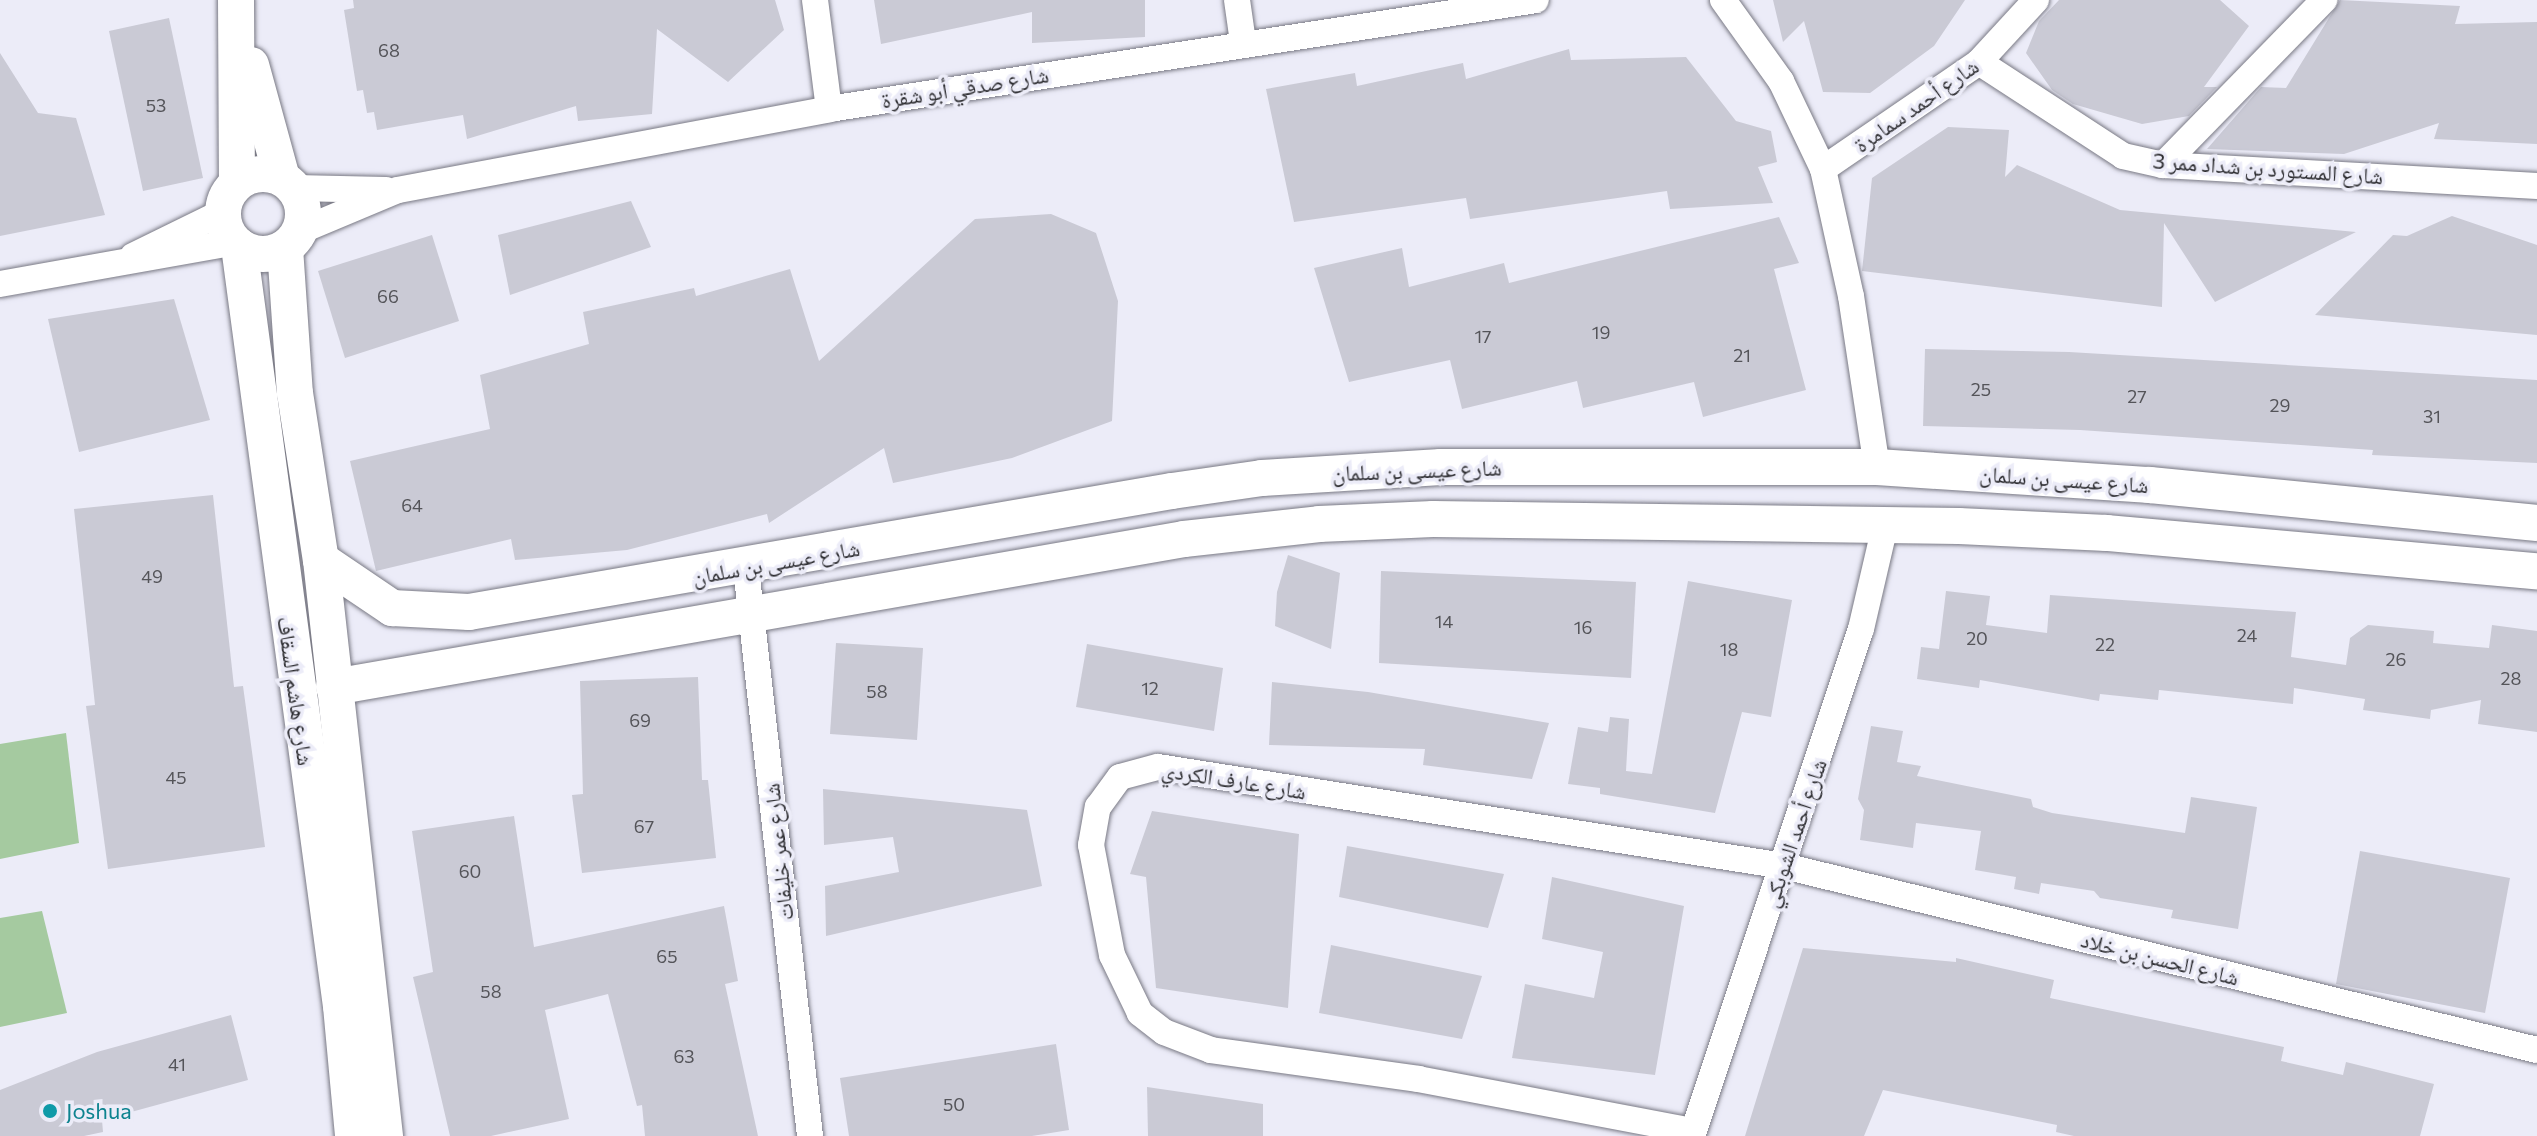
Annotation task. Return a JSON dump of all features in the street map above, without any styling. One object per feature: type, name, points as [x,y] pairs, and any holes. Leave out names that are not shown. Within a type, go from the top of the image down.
[{"type":"street","points":[[815,0],[829,109]]},
{"type":"street","points":[[1237,0],[1243,42]]},
{"type":"street","name":"شارع صدقي أبو شقرة","points":[[288,183],[398,190],[829,109],[1243,42],[1536,0]]},
{"type":"street","points":[[1723,0],[1781,81],[1823,169],[1851,296],[1877,467]]},
{"type":"street","name":"شارع أحمد سمامرة","points":[[1823,169],[1979,62],[2036,0]]},
{"type":"street","points":[[2163,165],[2324,0]]},
{"type":"street","name":"شارع هاشم السقاف","points":[[236,8],[288,183]]},
{"type":"street","name":"شارع هاشم السقاف","points":[[236,8],[233,221],[341,1006],[353,1136]]},
{"type":"street","name":"شارع المستورد بن شداد ممر 3","points":[[1979,62],[2123,156],[2163,165],[2537,186]]},
{"type":"street","points":[[0,284],[122,263],[233,221],[267,173],[288,183],[302,201],[292,240],[261,254],[233,221]]},
{"type":"street","name":"شارع صدقي أبو شقرة","points":[[292,240],[398,190]]},
{"type":"street","name":"شارع هاشم السقاف","points":[[292,240],[295,393],[321,560],[385,1136]]},
{"type":"street","points":[[1480,519],[1485,467]]},
{"type":"street","name":"شارع عيسى بن سلمان","points":[[321,560],[392,608],[428,614],[469,612],[746,568],[1247,480],[1485,467],[1877,467],[2150,485],[2537,523]]},
{"type":"street","points":[[334,687],[1184,539],[1319,524],[1480,519],[2107,533],[2537,571]]},
{"type":"street","name":"شارع أحمد الشوبكي","points":[[1692,1134],[1861,629],[1885,526]]},
{"type":"street","name":"شارع عمر خليفات","points":[[746,568],[810,1136]]},
{"type":"street","name":"شارع عارف الكردي","points":[[1692,1134],[1419,1079],[1211,1050],[1164,1032],[1140,1013],[1112,955],[1091,845],[1098,807],[1120,777],[1138,770],[1170,768],[1784,866]]},
{"type":"street","name":"شارع الحسن بن خلاد","points":[[1784,866],[2537,1050]]},
{"type":"green space","points":[[66,733],[79,843],[0,859],[0,744]]},
{"type":"green space","points":[[42,911],[67,1013],[0,1027],[0,918]]},
{"type":"building","points":[[353,0],[775,0],[784,30],[728,82],[657,29],[652,114],[578,121],[576,106],[467,139],[463,115],[377,130],[374,112],[367,113],[363,90],[357,91],[344,10],[354,8]]},
{"type":"building","points":[[874,0],[1145,0],[1145,37],[1032,43],[1032,12],[881,44]]},
{"type":"building","points":[[1773,0],[1965,0],[1934,46],[1870,93],[1823,92],[1804,21],[1783,42]]},
{"type":"building","points":[[2059,0],[2220,0],[2249,26],[2204,87],[2217,87],[2189,116],[2142,124],[2073,104],[2052,90],[2026,53],[2039,21]]},
{"type":"building","points":[[2340,0],[2460,6],[2455,24],[2537,22],[2537,144],[2434,139],[2439,123],[2344,154],[2207,149],[2261,87],[2286,88]]},
{"type":"building","points":[[169,18],[203,178],[143,191],[109,31]]},
{"type":"building","points":[[1569,49],[1571,60],[1686,57],[1736,121],[1771,131],[1777,162],[1758,167],[1773,203],[1670,209],[1667,191],[1470,219],[1466,198],[1294,222],[1266,89],[1355,73],[1357,86],[1463,63],[1466,79]]},
{"type":"building","points":[[0,53],[38,113],[76,118],[105,215],[0,236]]},
{"type":"building","points":[[1948,127],[2009,130],[2005,177],[2017,165],[2120,210],[2356,232],[2215,302],[2164,223],[2162,307],[1862,271],[1872,178]]},
{"type":"building","points":[[631,201],[651,247],[510,295],[498,235]]},
{"type":"building","points":[[1051,214],[1096,233],[1118,301],[1112,421],[1012,458],[893,483],[884,448],[769,523],[767,514],[627,550],[515,560],[511,539],[376,571],[350,461],[490,429],[480,375],[589,344],[583,312],[694,288],[696,296],[790,269],[819,361],[975,219]]},
{"type":"building","points":[[2452,216],[2537,245],[2537,335],[2315,315],[2393,235],[2407,236]]},
{"type":"building","points":[[1779,217],[1799,263],[1774,269],[1806,390],[1703,417],[1694,382],[1583,408],[1577,381],[1462,409],[1450,360],[1349,382],[1314,268],[1402,248],[1409,287],[1504,263],[1509,283]]},
{"type":"building","points":[[432,235],[459,321],[345,358],[318,271]]},
{"type":"building","points":[[174,299],[210,420],[79,452],[48,319]]},
{"type":"building","points":[[1925,349],[2069,352],[2537,380],[2537,463],[2372,455],[2373,450],[2080,430],[1923,426]]},
{"type":"building","points":[[213,495],[234,687],[243,686],[265,847],[108,869],[86,706],[95,705],[74,509]]},
{"type":"building","points":[[1288,555],[1340,573],[1331,649],[1275,626],[1277,592]]},
{"type":"building","points":[[1381,571],[1636,582],[1631,678],[1379,663]]},
{"type":"building","points":[[1688,581],[1792,600],[1771,717],[1742,712],[1715,813],[1600,794],[1600,788],[1568,784],[1578,727],[1608,732],[1610,717],[1629,719],[1626,771],[1652,774]]},
{"type":"building","points":[[1946,591],[1990,596],[1986,625],[2047,633],[2050,595],[2296,612],[2291,657],[2346,665],[2350,638],[2368,625],[2434,631],[2433,643],[2489,648],[2492,625],[2537,631],[2537,732],[2478,724],[2481,700],[2431,710],[2430,719],[2363,710],[2365,699],[2294,688],[2293,704],[2159,690],[2158,700],[2100,694],[2099,701],[1980,680],[1979,688],[1917,679],[1921,647],[1939,649]]},
{"type":"building","points":[[836,643],[923,648],[917,740],[830,734]]},
{"type":"building","points":[[1087,644],[1223,668],[1214,731],[1076,707]]},
{"type":"building","points":[[698,677],[702,780],[708,780],[716,858],[582,873],[572,795],[583,794],[580,681]]},
{"type":"building","points":[[1272,682],[1368,692],[1549,723],[1532,779],[1423,765],[1425,749],[1269,745]]},
{"type":"building","points":[[1871,726],[1903,731],[1897,762],[1921,766],[1917,776],[2031,799],[2033,807],[2052,813],[2185,833],[2191,797],[2257,807],[2238,929],[2171,918],[2173,910],[2100,898],[2094,891],[2041,883],[2039,894],[2014,889],[2016,877],[1975,870],[1981,831],[1916,823],[1913,848],[1860,840],[1864,810],[1858,799]]},
{"type":"building","points":[[823,789],[1027,810],[1042,886],[826,936],[825,886],[899,872],[893,837],[824,845]]},
{"type":"building","points":[[1152,811],[1299,834],[1288,1008],[1156,988],[1146,877],[1130,874]]},
{"type":"building","points":[[514,816],[534,947],[724,906],[738,981],[725,984],[758,1136],[645,1136],[642,1105],[637,1106],[608,994],[545,1010],[569,1119],[491,1136],[450,1136],[413,977],[433,972],[412,831]]},
{"type":"building","points":[[1347,846],[1504,874],[1488,928],[1339,897]]},
{"type":"building","points":[[2360,851],[2510,878],[2485,1013],[2336,984]]},
{"type":"building","points":[[1552,877],[1684,906],[1655,1075],[1512,1058],[1525,984],[1594,998],[1603,952],[1542,939]]},
{"type":"building","points":[[1331,945],[1482,976],[1462,1039],[1319,1013]]},
{"type":"building","points":[[1803,948],[1956,962],[1956,958],[2054,980],[2050,998],[2284,1047],[2281,1061],[2343,1075],[2346,1062],[2434,1084],[2420,1136],[2074,1136],[2056,1132],[2057,1125],[1883,1090],[1864,1136],[1745,1136]]},
{"type":"building","points":[[231,1015],[248,1080],[102,1120],[103,1132],[84,1136],[0,1136],[0,1090],[97,1052]]},
{"type":"building","points":[[1056,1044],[1069,1130],[1032,1136],[849,1136],[840,1078]]},
{"type":"building","points":[[1147,1087],[1263,1104],[1263,1136],[1148,1136]]},
{"type":"place","name":"Joshua","points":[[50,1111]]}]
